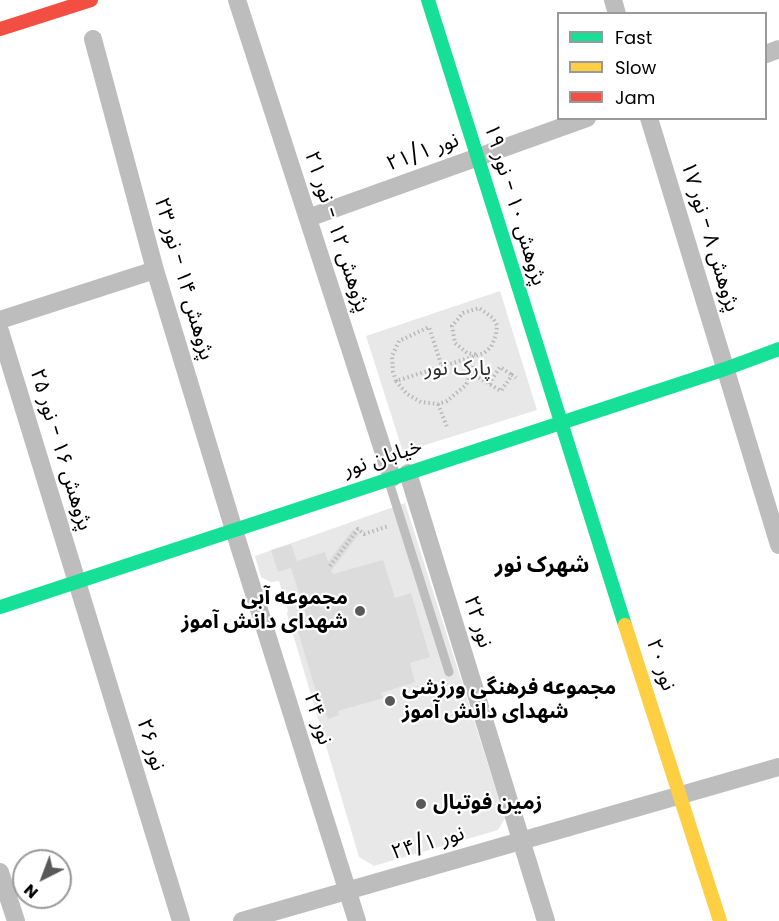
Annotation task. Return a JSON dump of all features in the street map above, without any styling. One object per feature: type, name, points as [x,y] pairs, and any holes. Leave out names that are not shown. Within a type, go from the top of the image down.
[{"type":"street","points":[[0,29],[91,0]]},
{"type":"street","name":"پژوهش ۱۲ - نور ۲۱","points":[[237,0],[396,477]]},
{"type":"street","name":"پژوهش ۱۰ - نور ۱۹","points":[[428,0],[560,423]]},
{"type":"street","name":"پژوهش ۱۴ - نور ۲۳","points":[[93,39],[155,270],[234,530]]},
{"type":"street","name":"نور ۲۱/۱","points":[[308,218],[582,120]]},
{"type":"street","name":"پژوهش ۸ - نور ۱۷","points":[[650,120],[779,545]]},
{"type":"street","points":[[0,320],[155,270]]},
{"type":"street","name":"پژوهش ۱۶ - نور ۲۵","points":[[0,331],[76,582]]},
{"type":"street","name":"خیابان نور","points":[[0,607],[725,369],[779,349]]},
{"type":"street","name":"نور ۲۰","points":[[560,423],[720,921]]},
{"type":"street","name":"نور ۲۲","points":[[396,477],[522,841],[546,921]]},
{"type":"street","name":"نور ۲۴","points":[[234,530],[357,921]]},
{"type":"street","name":"نور ۲۶","points":[[76,582],[181,921]]},
{"type":"street","name":"نور ۲۴/۱","points":[[242,921],[779,767]]},
{"type":"street","points":[[0,872],[16,921]]},
{"type":"lane","points":[[396,477],[402,522],[448,672]]},
{"type":"path","points":[[396,381],[478,355],[491,348],[495,341],[497,325],[493,318],[479,308],[463,313],[452,326],[455,343],[467,353],[478,355]]},
{"type":"path","points":[[442,367],[429,327],[399,341],[392,356],[396,381],[406,394],[428,404],[447,401],[460,392],[471,373],[472,357]]},
{"type":"path","points":[[471,373],[489,384],[501,391],[514,377],[500,367],[489,384]]},
{"type":"path","points":[[438,404],[447,427]]},
{"type":"path","points":[[330,566],[358,529],[364,534],[402,522]]},
{"type":"green space","name":"پارک نور","points":[[500,291],[537,410],[403,452],[366,336]]},
{"type":"green space","name":"مجموعه فرهنگی ورزشی شهدای دانش آموز","points":[[405,503],[505,818],[498,830],[374,866],[359,857],[279,581],[271,582],[261,577],[255,556]]},
{"type":"building","name":"مجموعه آبی شهدای دانش آموز","points":[[353,529],[359,534],[331,571],[333,574],[383,560],[395,598],[411,593],[430,657],[410,663],[415,682],[381,693],[383,698],[338,711],[339,715],[328,719],[326,714],[323,715],[297,628],[309,625],[291,568],[278,572],[271,550],[291,544],[297,561],[325,552],[328,562]]},
{"type":"traffic: fast","points":[[428,0],[625,625]]},
{"type":"traffic: fast","points":[[0,607],[725,369],[779,349]]},
{"type":"traffic: slow","points":[[625,625],[720,921]]},
{"type":"traffic: jam","points":[[0,29],[91,0]]},
{"type":"place","name":"مجموعه آبی شهدای دانش آموز","points":[[360,611]]},
{"type":"place","name":"مجموعه فرهنگی ورزشی شهدای دانش آموز","points":[[390,701]]},
{"type":"place","name":"زمین فوتبال","points":[[421,804]]},
{"type":"district","name":"شهرک نور","points":[[542,566]]}]
